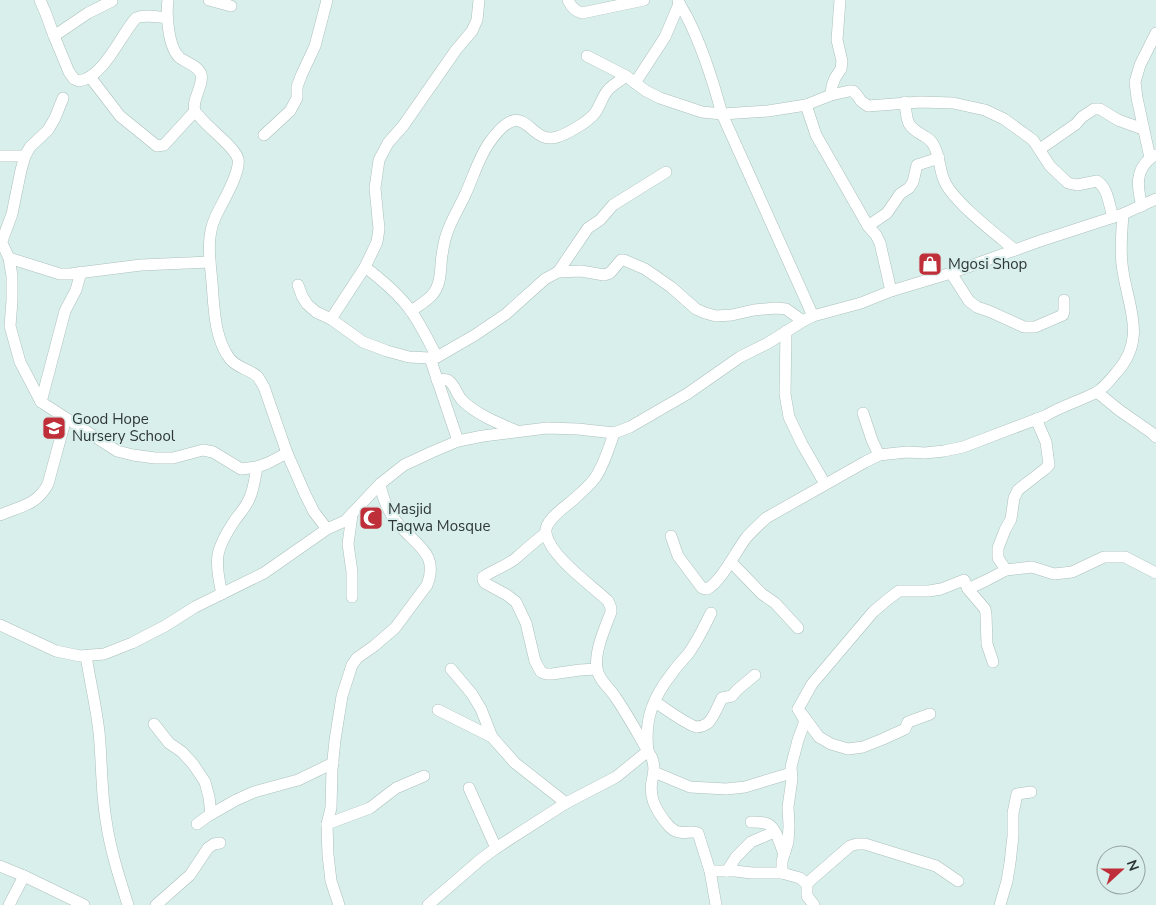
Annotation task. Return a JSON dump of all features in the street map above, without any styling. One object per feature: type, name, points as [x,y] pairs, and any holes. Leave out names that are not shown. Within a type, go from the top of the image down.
[{"type":"street","points":[[40,0],[69,72],[74,79],[79,81],[90,78],[106,61],[136,18],[149,16],[167,18]]},
{"type":"street","points":[[210,0],[231,6]]},
{"type":"street","points":[[264,136],[290,111],[296,98],[301,76],[314,46],[327,0]]},
{"type":"street","points":[[331,319],[365,268],[377,242],[379,229],[375,188],[379,160],[388,143],[403,126],[456,50],[472,31],[477,20],[479,0]]},
{"type":"street","points":[[568,0],[576,11],[582,13],[644,0]]},
{"type":"street","points":[[831,95],[832,86],[841,69],[842,62],[837,40],[840,0]]},
{"type":"street","points":[[54,36],[88,13],[112,1]]},
{"type":"street","points":[[167,1],[167,18],[172,46],[179,57],[197,68],[200,72],[201,81],[195,111],[229,145],[239,161],[236,176],[214,220],[210,243],[210,262],[217,329],[230,360],[259,378],[264,387],[287,453],[314,512],[327,529]]},
{"type":"street","points":[[411,310],[432,294],[437,285],[447,234],[480,159],[501,129],[510,122],[522,121],[542,136],[554,138],[563,135],[588,119],[595,113],[608,89],[630,80],[665,37],[679,2]]},
{"type":"street","points":[[679,2],[705,60],[722,114],[808,318]]},
{"type":"street","points":[[1142,206],[1138,180],[1142,169],[1153,156],[1144,129],[1135,82],[1140,65],[1156,33]]},
{"type":"street","points":[[587,56],[660,98],[702,112],[722,114],[768,111],[806,104],[849,91],[853,91],[860,101],[868,106],[905,102],[952,103],[985,110],[1024,132],[1040,149],[1050,166],[1068,183],[1077,185],[1097,181],[1102,184],[1118,215],[1122,266],[1133,313],[1134,342],[1125,364],[1097,392],[1056,409],[1036,420],[963,448],[925,453],[907,452],[879,455],[766,518],[745,540],[713,586],[708,589],[702,588],[678,556],[672,536]]},
{"type":"street","points":[[90,78],[120,116],[157,146],[164,145],[195,111]]},
{"type":"street","points":[[63,98],[48,130],[30,147],[25,156],[12,214],[1,240],[9,258],[12,276],[12,301],[5,326],[20,362],[42,402],[117,451],[133,455],[173,458],[203,450],[213,452],[241,468],[256,467],[287,453]]},
{"type":"street","points":[[905,102],[906,118],[909,125],[914,131],[930,140],[933,144],[944,181],[951,192],[1015,250]]},
{"type":"street","points":[[806,104],[816,135],[868,226],[880,243],[891,291]]},
{"type":"street","points":[[1040,149],[1094,109],[1100,109],[1118,120],[1144,129]]},
{"type":"street","points":[[0,156],[25,156]]},
{"type":"street","points":[[868,226],[887,213],[900,194],[909,188],[913,182],[917,165],[938,158]]},
{"type":"street","points":[[298,285],[306,304],[363,342],[408,357],[434,357],[476,335],[506,314],[540,284],[558,272],[588,228],[600,220],[613,205],[666,172]]},
{"type":"street","points":[[0,625],[56,651],[80,656],[104,654],[132,643],[165,626],[195,607],[264,573],[327,529],[345,521],[365,498],[404,465],[458,441],[547,428],[614,433],[630,427],[687,394],[740,358],[808,318],[952,273],[1118,215],[1156,199]]},
{"type":"street","points":[[9,258],[60,274],[141,265],[210,262]]},
{"type":"street","points":[[558,272],[581,271],[604,276],[610,273],[621,260],[624,260],[644,269],[671,287],[696,309],[705,313],[716,316],[732,315],[776,308],[786,309],[808,318]]},
{"type":"street","points":[[365,268],[384,282],[411,310],[434,357],[437,380],[458,441]]},
{"type":"street","points":[[42,402],[65,311],[76,290],[81,272]]},
{"type":"street","points":[[952,273],[969,300],[977,307],[1024,327],[1035,327],[1063,315],[1064,300]]},
{"type":"street","points":[[786,331],[785,394],[789,417],[825,484]]},
{"type":"street","points":[[437,380],[445,379],[449,381],[462,400],[471,408],[519,432]]},
{"type":"street","points":[[1097,392],[1156,437]]},
{"type":"street","points":[[863,413],[879,455]]},
{"type":"street","points":[[0,515],[35,501],[44,493],[66,418]]},
{"type":"street","points":[[1006,570],[998,558],[998,548],[1004,530],[1011,519],[1014,498],[1018,490],[1045,469],[1048,464],[1046,442],[1036,420]]},
{"type":"street","points":[[597,669],[552,674],[541,672],[535,661],[526,623],[516,602],[485,583],[483,577],[515,558],[546,533],[548,525],[557,512],[584,490],[595,478],[609,449],[614,433]]},
{"type":"street","points":[[222,594],[217,569],[220,546],[250,498],[256,467]]},
{"type":"street","points":[[339,905],[332,881],[328,855],[327,824],[331,808],[335,740],[342,696],[352,665],[357,658],[395,628],[427,585],[431,567],[422,548],[400,527],[392,516],[382,495],[380,484]]},
{"type":"street","points":[[352,515],[348,544],[352,572],[352,597]]},
{"type":"street","points":[[546,533],[553,548],[571,570],[608,601],[611,612],[598,649],[597,669],[600,679],[617,698],[654,764],[651,791],[655,807],[670,828],[678,832],[698,833],[710,871],[716,905]]},
{"type":"street","points":[[968,589],[1006,570],[1032,568],[1054,574],[1072,572],[1104,557],[1125,558],[1156,573]]},
{"type":"street","points":[[731,562],[798,628]]},
{"type":"street","points":[[798,708],[812,684],[873,612],[900,592],[935,590],[964,580],[968,589],[985,609],[987,644],[993,662]]},
{"type":"street","points":[[648,751],[647,722],[655,702],[662,687],[688,653],[711,613]]},
{"type":"street","points":[[86,656],[98,730],[106,819],[113,856],[128,905]]},
{"type":"street","points":[[451,669],[472,694],[481,709],[492,737]]},
{"type":"street","points":[[655,702],[696,727],[702,726],[711,720],[722,698],[732,696],[755,675]]},
{"type":"street","points":[[798,708],[819,736],[831,744],[848,749],[862,747],[883,739],[905,729],[908,722],[930,714]]},
{"type":"street","points":[[782,873],[782,861],[788,842],[790,826],[788,807],[792,779],[791,767],[793,754],[805,721],[798,708]]},
{"type":"street","points":[[438,710],[492,737],[516,763],[566,803]]},
{"type":"street","points":[[154,724],[168,743],[182,752],[193,764],[205,782],[211,814]]},
{"type":"street","points":[[428,905],[496,848],[566,803],[616,777],[648,751]]},
{"type":"street","points":[[197,824],[236,800],[254,792],[298,780],[333,763]]},
{"type":"street","points":[[654,772],[690,787],[726,789],[745,786],[792,773]]},
{"type":"street","points":[[327,824],[370,808],[396,788],[424,776]]},
{"type":"street","points":[[469,788],[496,848]]},
{"type":"street","points":[[1000,905],[1010,863],[1013,813],[1017,794],[1031,792]]},
{"type":"street","points":[[751,822],[768,825],[774,832],[784,854]]},
{"type":"street","points":[[727,871],[751,842],[774,832]]},
{"type":"street","points":[[156,905],[190,875],[208,848],[214,844],[220,844]]},
{"type":"street","points":[[807,884],[850,846],[857,844],[865,844],[925,862],[942,870],[958,881]]},
{"type":"street","points":[[0,866],[84,905]]},
{"type":"street","points":[[710,871],[782,873],[795,876],[807,884],[808,896],[814,905]]},
{"type":"street","points":[[8,905],[24,876]]},
{"type":"place","name":"Mgosi Shop","points":[[930,264]]},
{"type":"place","name":"Good Hope Nursery School","points":[[54,428]]},
{"type":"place","name":"Masjid Taqwa Mosque","points":[[371,518]]}]
